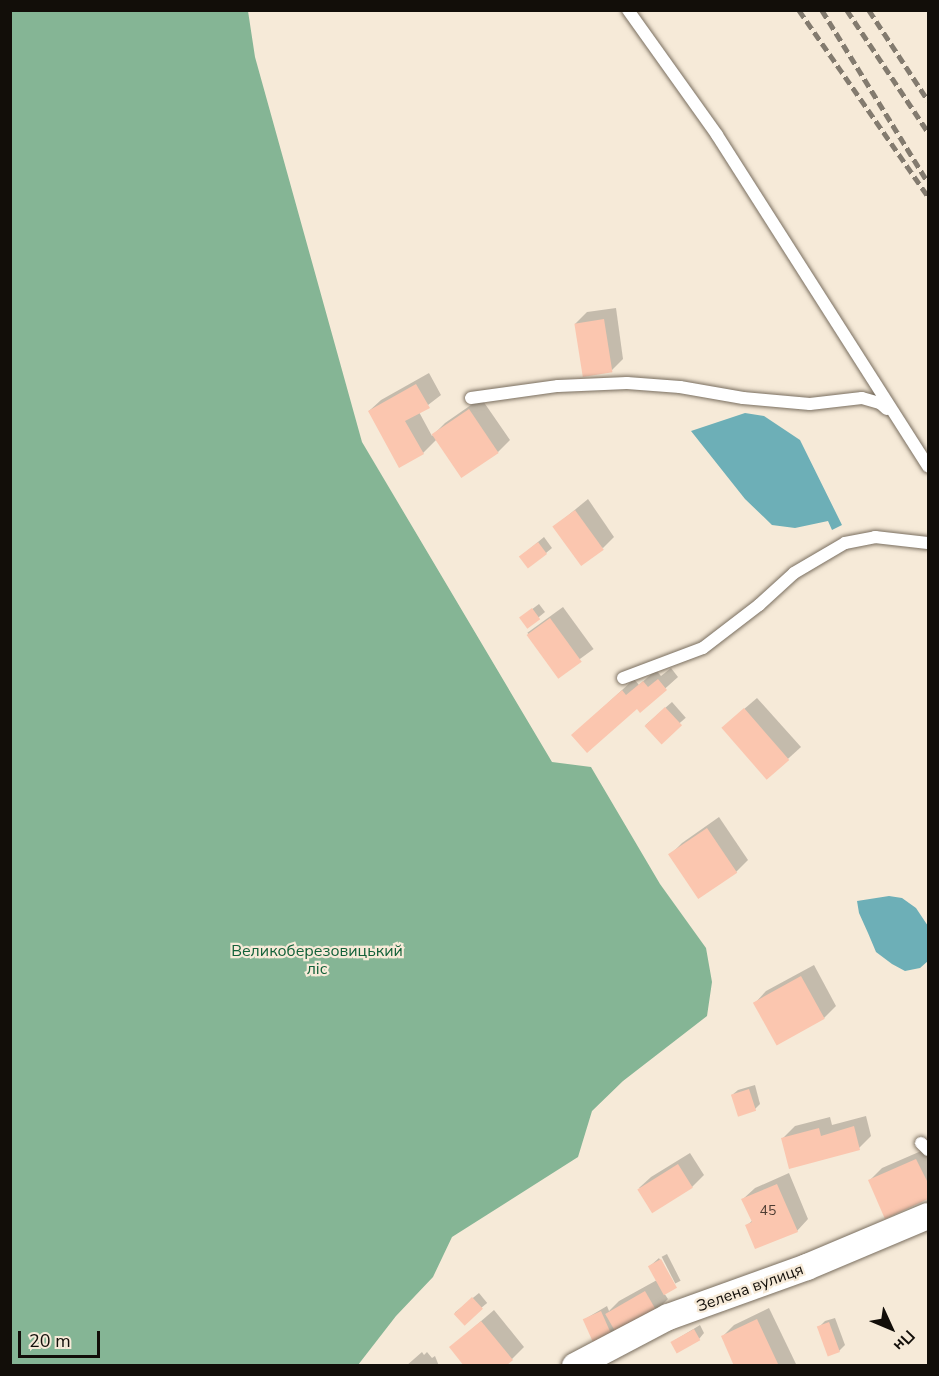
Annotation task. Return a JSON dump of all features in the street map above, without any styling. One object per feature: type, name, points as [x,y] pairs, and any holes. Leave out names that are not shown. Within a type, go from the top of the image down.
[{"type":"street","name":"Зелена вулиця","points":[[575,1365],[668,1317],[807,1267],[928,1216]]},
{"type":"lane","points":[[628,10],[717,135],[928,466]]},
{"type":"lane","points":[[471,398],[558,386],[627,383],[680,387],[742,398],[810,404],[862,398],[880,403],[893,414]]},
{"type":"lane","points":[[623,678],[703,648],[759,605],[794,573],[845,543],[875,537],[928,543]]},
{"type":"green space","name":"Великоберезовицький ліс","points":[[10,11],[248,11],[255,57],[362,442],[552,762],[591,767],[660,884],[706,948],[712,982],[707,1016],[623,1081],[592,1111],[578,1157],[452,1237],[433,1277],[396,1316],[358,1365],[11,1365]]},
{"type":"water","points":[[745,413],[764,416],[800,440],[842,525],[832,530],[828,521],[795,528],[772,525],[745,499],[691,431]]},
{"type":"water","points":[[889,896],[902,898],[916,908],[928,926],[928,961],[920,968],[905,971],[876,952],[859,913],[857,901]]},
{"type":"building","points":[[604,319],[612,372],[583,377],[574,324]]},
{"type":"building","points":[[416,384],[430,408],[405,421],[424,454],[399,468],[368,411]]},
{"type":"building","points":[[469,409],[499,453],[461,478],[432,434]]},
{"type":"building","points":[[575,510],[604,550],[581,566],[552,526]]},
{"type":"building","points":[[538,542],[547,554],[528,568],[519,556]]},
{"type":"building","points":[[532,608],[540,619],[527,629],[519,617]]},
{"type":"building","points":[[550,618],[582,662],[558,679],[527,635]]},
{"type":"building","points":[[658,679],[667,690],[640,713],[637,709],[587,753],[571,735],[622,690],[626,695],[643,681],[648,687]]},
{"type":"building","points":[[665,707],[682,725],[662,744],[645,726]]},
{"type":"building","points":[[744,708],[789,760],[767,780],[721,728]]},
{"type":"building","points":[[707,828],[737,873],[698,899],[668,854]]},
{"type":"building","points":[[801,976],[825,1019],[777,1046],[753,1003]]},
{"type":"building","points":[[749,1089],[756,1111],[738,1117],[731,1095]]},
{"type":"building","points":[[854,1126],[860,1150],[789,1169],[781,1138],[819,1128],[821,1136]]},
{"type":"building","points":[[916,1159],[928,1183],[928,1199],[885,1219],[868,1180]]},
{"type":"building","points":[[678,1164],[693,1188],[652,1213],[637,1189]]},
{"type":"building","points":[[777,1184],[798,1232],[755,1249],[745,1225],[752,1222],[741,1199]]},
{"type":"building","points":[[661,1259],[677,1288],[664,1295],[648,1266]]},
{"type":"building","points":[[645,1291],[657,1312],[617,1335],[605,1314]]},
{"type":"building","points":[[472,1297],[483,1309],[465,1326],[454,1314]]},
{"type":"building","points":[[601,1311],[612,1336],[594,1344],[583,1319]]},
{"type":"building","points":[[757,1319],[779,1366],[734,1366],[721,1336]]},
{"type":"building","points":[[481,1321],[513,1360],[506,1366],[464,1366],[449,1347]]},
{"type":"building","points":[[829,1322],[840,1352],[828,1357],[817,1326]]},
{"type":"building","points":[[694,1329],[700,1340],[677,1353],[670,1342]]},
{"type":"railway","points":[[799,10],[928,196]]},
{"type":"railway","points":[[822,10],[928,182]]},
{"type":"railway","points":[[847,10],[928,132]]},
{"type":"railway","points":[[869,10],[928,100]]}]
